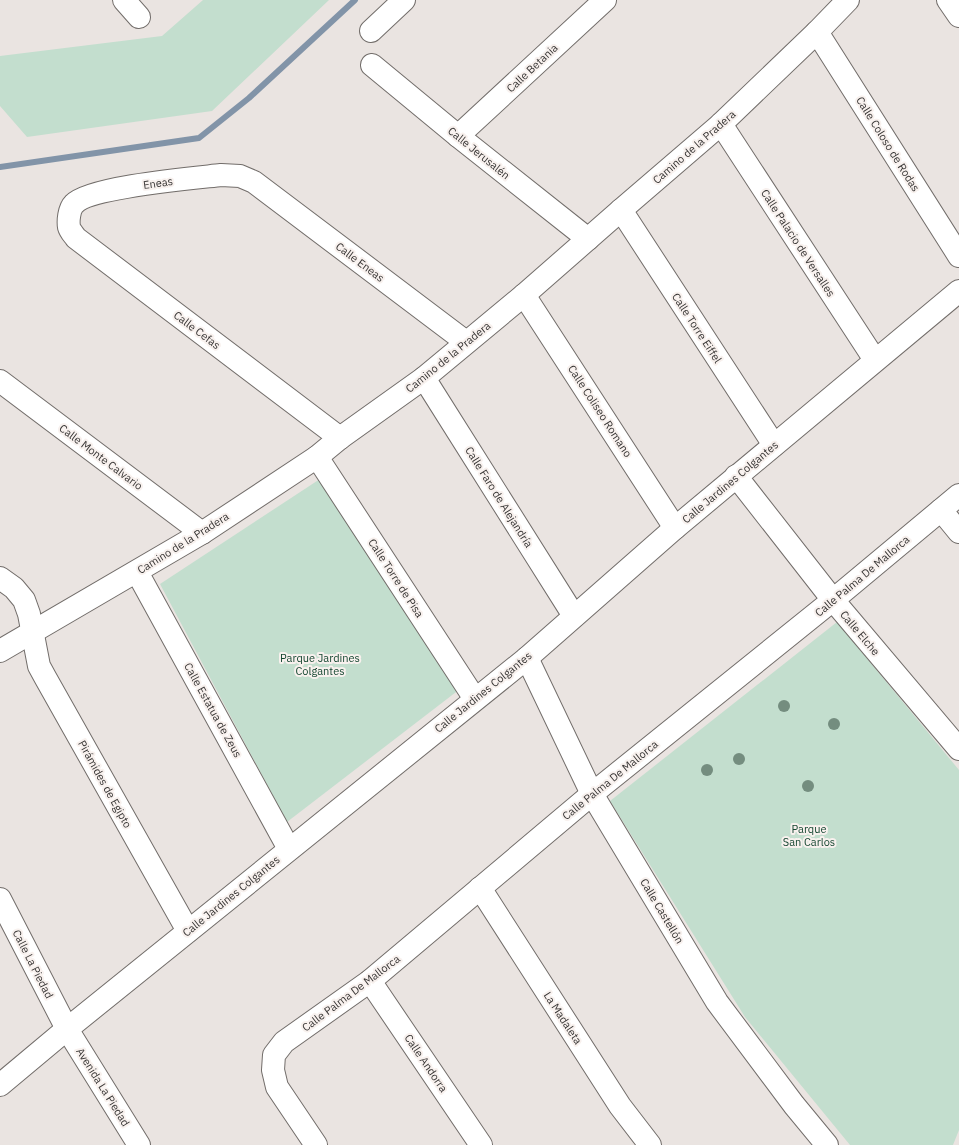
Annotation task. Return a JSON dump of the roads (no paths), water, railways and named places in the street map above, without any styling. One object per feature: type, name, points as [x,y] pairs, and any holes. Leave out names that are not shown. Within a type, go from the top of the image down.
[{"type":"street","points":[[124,0],[139,17]]},
{"type":"street","points":[[371,31],[404,0]]},
{"type":"street","name":"Calle Betania","points":[[458,136],[605,0]]},
{"type":"street","name":"Camino de la Pradera","points":[[0,651],[202,533],[317,457],[340,438],[424,378],[524,295],[721,124],[817,32],[848,0]]},
{"type":"street","points":[[948,0],[959,16]]},
{"type":"street","name":"Calle Coloso de Rodas","points":[[817,32],[959,256]]},
{"type":"street","name":"Calle Jerusalén","points":[[372,65],[458,136],[588,239]]},
{"type":"street","name":"Calle Palacio de Versalles","points":[[721,124],[875,360]]},
{"type":"street","name":"Eneas","points":[[69,214],[74,204],[84,197],[109,190],[221,175],[240,176],[254,182]]},
{"type":"street","name":"Calle Eneas","points":[[254,182],[466,342]]},
{"type":"street","name":"Calle Torre Eiffel","points":[[621,210],[774,445]]},
{"type":"street","name":"Calle Cefas","points":[[69,214],[69,227],[76,238],[340,438]]},
{"type":"street","name":"Calle Jardines Colgantes","points":[[0,1085],[66,1029],[526,658],[736,476],[959,291]]},
{"type":"street","name":"Calle Coliseo Romano","points":[[524,295],[675,528]]},
{"type":"street","name":"Calle Faro de Alejandría","points":[[424,378],[574,616]]},
{"type":"street","name":"Calle Monte Calvario","points":[[0,381],[202,533]]},
{"type":"street","name":"Calle Torre de Pisa","points":[[317,457],[475,699]]},
{"type":"street","name":"Calle Elche","points":[[736,476],[832,600],[959,748]]},
{"type":"street","name":"Calle Palma De Mallorca","points":[[316,1145],[277,1087],[273,1070],[274,1055],[284,1042],[370,981],[592,794],[959,495]]},
{"type":"street","points":[[941,510],[959,532]]},
{"type":"street","name":"Calle Estatua de Zeus","points":[[137,572],[289,849]]},
{"type":"street","name":"Pirámides de Egipto","points":[[0,578],[14,588],[24,600],[30,614],[39,666],[188,931]]},
{"type":"street","name":"Calle Castellón","points":[[526,658],[592,794],[717,1002],[794,1106],[827,1145]]},
{"type":"street","name":"La Madaleta","points":[[480,888],[620,1106],[650,1145]]},
{"type":"street","name":"Calle La Piedad","points":[[0,899],[66,1029]]},
{"type":"street","name":"Calle Andorra","points":[[370,981],[481,1145]]},
{"type":"street","name":"Avenida La Piedad","points":[[66,1029],[139,1145]]},
{"type":"waterway","points":[[0,167],[199,138],[249,98],[355,0]]},
{"type":"park label","name":"Parque Jardines Colgantes","points":[[320,664]]},
{"type":"park label","name":"Parque San Carlos","points":[[809,835]]}]
